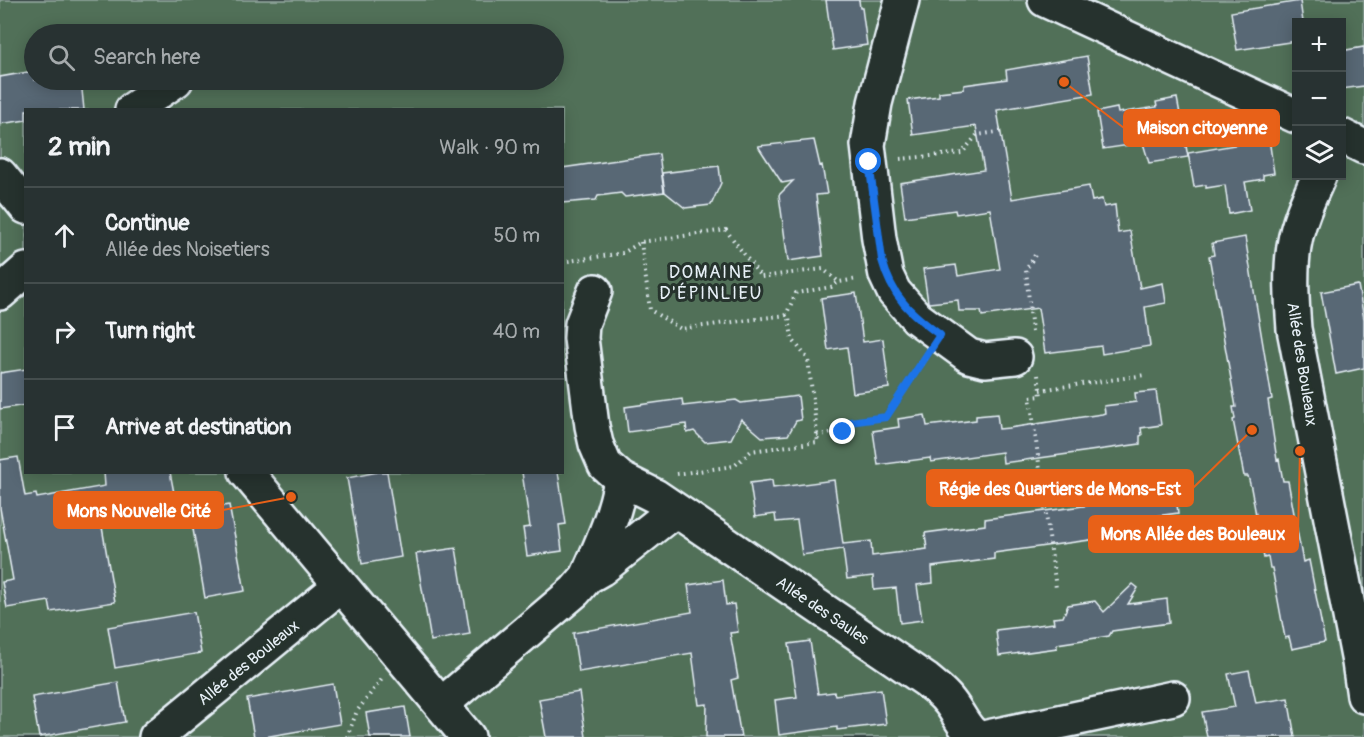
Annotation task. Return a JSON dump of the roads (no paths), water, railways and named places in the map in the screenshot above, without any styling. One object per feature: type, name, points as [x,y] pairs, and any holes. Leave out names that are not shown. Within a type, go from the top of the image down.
[{"type":"street","points":[[902,0],[869,128],[869,162],[886,275],[894,292],[917,318],[969,356],[985,360],[1028,354]]},
{"type":"street","points":[[1044,0],[1292,114]]},
{"type":"street","points":[[135,108],[161,90]]},
{"type":"street","points":[[1346,138],[1364,147]]},
{"type":"street","name":"Allée des Bouleaux","points":[[1317,180],[1299,224],[1294,245],[1292,274],[1294,329],[1364,696]]},
{"type":"street","points":[[0,292],[24,272]]},
{"type":"street","points":[[587,577],[606,534],[618,498],[621,479],[605,465],[596,444],[585,378],[581,339],[582,324],[595,291]]},
{"type":"street","points":[[248,474],[468,737]]},
{"type":"street","name":"Allée des Saules","points":[[621,479],[665,503],[926,680],[946,697],[960,714],[965,727],[978,737]]},
{"type":"street","points":[[442,704],[567,598],[587,577],[602,569],[665,503]]},
{"type":"street","name":"Allée des Bouleaux","points":[[156,737],[340,586]]},
{"type":"street","points":[[988,737],[1173,698]]},
{"type":"place","name":"Maison citoyenne","points":[[1064,82]]},
{"type":"place","name":"Régie des Quartiers de Mons-Est","points":[[1252,430]]},
{"type":"place","name":"Mons Allée des Bouleaux","points":[[1300,451]]},
{"type":"place","name":"Mons Nouvelle Cité","points":[[291,497]]},
{"type":"district","name":"DOMAINE D'ÉPINLIEU","points":[[711,282]]}]
